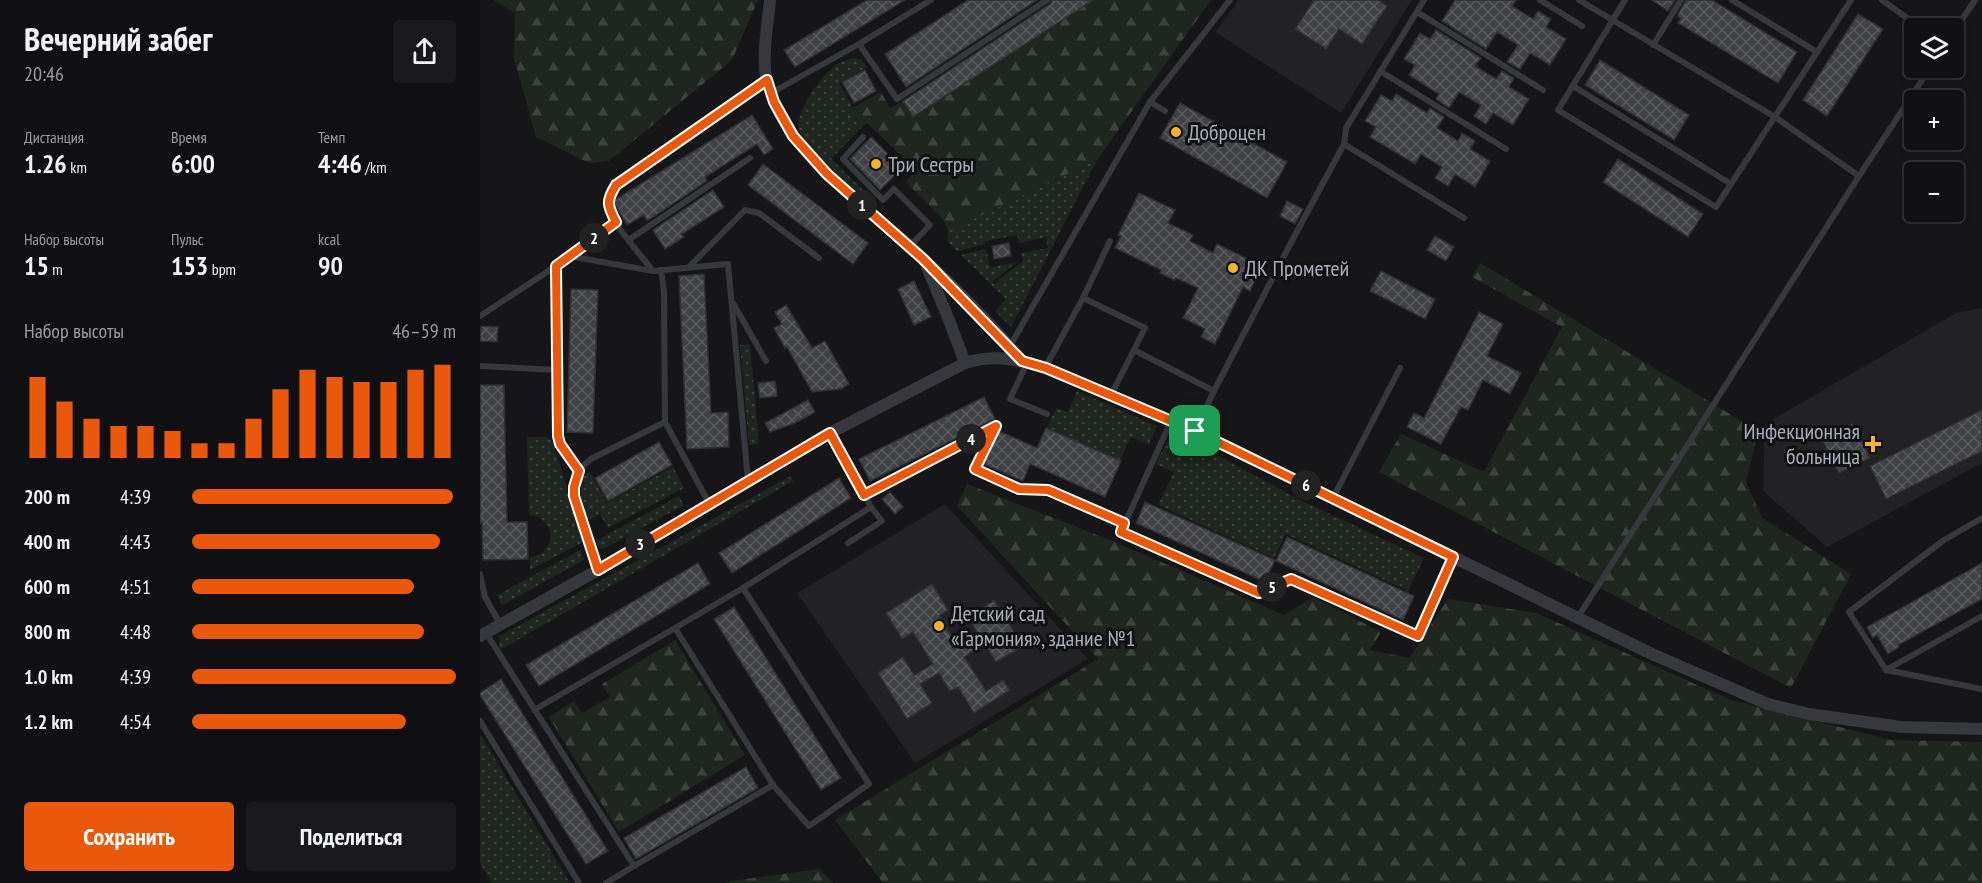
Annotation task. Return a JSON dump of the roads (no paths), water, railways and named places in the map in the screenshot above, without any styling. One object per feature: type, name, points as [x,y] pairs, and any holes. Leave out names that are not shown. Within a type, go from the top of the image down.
[{"type":"street","points":[[770,0],[765,67],[774,102],[793,136],[827,174],[923,259],[1025,361]]},
{"type":"street","points":[[923,259],[950,320],[965,363]]},
{"type":"street","points":[[483,634],[598,570],[830,433],[965,363],[980,358],[995,357],[1025,361],[1046,368],[1195,431],[1654,655],[1768,704],[1809,714],[1901,727],[1982,729]]},
{"type":"lane","points":[[653,271],[616,222],[608,206],[609,196],[616,185],[769,86],[859,44],[931,0]]},
{"type":"lane","points":[[859,44],[897,99],[1047,0]]},
{"type":"lane","points":[[1010,346],[1150,102],[1230,0]]},
{"type":"lane","points":[[1195,431],[1344,144],[1346,128],[1424,0]]},
{"type":"lane","points":[[1540,0],[1582,26]]},
{"type":"lane","points":[[1579,0],[1775,117],[1859,176]]},
{"type":"lane","points":[[1626,0],[1558,110],[1716,207],[1851,0]]},
{"type":"lane","points":[[1653,45],[1681,0]]},
{"type":"lane","points":[[1732,0],[1817,52]]},
{"type":"lane","points":[[1882,0],[1907,18]]},
{"type":"lane","points":[[1963,18],[1975,0]]},
{"type":"lane","points":[[1417,12],[1543,90]]},
{"type":"lane","points":[[1380,71],[1506,149]]},
{"type":"lane","points":[[1578,617],[1923,78]]},
{"type":"lane","points":[[1573,86],[1731,184]]},
{"type":"lane","points":[[1150,102],[1166,111]]},
{"type":"lane","points":[[863,137],[843,159],[884,200],[894,189],[930,225],[909,246]]},
{"type":"lane","points":[[1344,144],[1464,218]]},
{"type":"lane","points":[[630,239],[750,158]]},
{"type":"lane","points":[[689,267],[745,210],[759,213],[819,258]]},
{"type":"lane","points":[[480,316],[556,266],[616,222]]},
{"type":"lane","points":[[1046,368],[1110,241]]},
{"type":"lane","points":[[569,256],[653,271],[728,264],[748,480]]},
{"type":"lane","points":[[556,266],[558,436],[560,444],[579,471]]},
{"type":"lane","points":[[661,270],[664,291],[665,422],[709,503]]},
{"type":"lane","points":[[1083,298],[1145,327],[1111,395]]},
{"type":"lane","points":[[732,300],[766,361]]},
{"type":"lane","points":[[1134,350],[1214,391]]},
{"type":"lane","points":[[1025,361],[1010,399],[1047,414]]},
{"type":"lane","points":[[480,366],[557,370]]},
{"type":"lane","points":[[1333,498],[1401,368]]},
{"type":"lane","points":[[1172,421],[1121,532],[1259,593],[1291,579],[1418,636],[1453,557]]},
{"type":"lane","points":[[598,570],[574,496],[579,471],[591,459],[665,422]]},
{"type":"lane","points":[[864,495],[996,426],[975,469],[1019,489],[1048,490],[1124,523]]},
{"type":"lane","points":[[830,433],[871,507],[882,522],[848,543]]},
{"type":"lane","points":[[534,710],[742,588],[871,507]]},
{"type":"lane","points":[[1982,518],[1944,540],[1849,612],[1886,670],[1982,689]]},
{"type":"lane","points":[[480,574],[485,597],[500,624]]},
{"type":"lane","points":[[675,628],[773,785],[809,826],[869,784],[742,588]]},
{"type":"lane","points":[[1886,670],[1982,616]]},
{"type":"lane","points":[[483,634],[634,866]]},
{"type":"lane","points":[[480,721],[579,883]]},
{"type":"lane","points":[[606,883],[773,785]]},
{"type":"place","name":"Доброцен","points":[[1176,132]]},
{"type":"place","name":"Три Сестры","points":[[876,164]]},
{"type":"place","name":"ДК Прометей","points":[[1233,268]]},
{"type":"place","name":"Инфекционная больница","points":[[1873,444]]},
{"type":"place","name":"Детский сад «Гармония», здание №1","points":[[939,626]]}]
